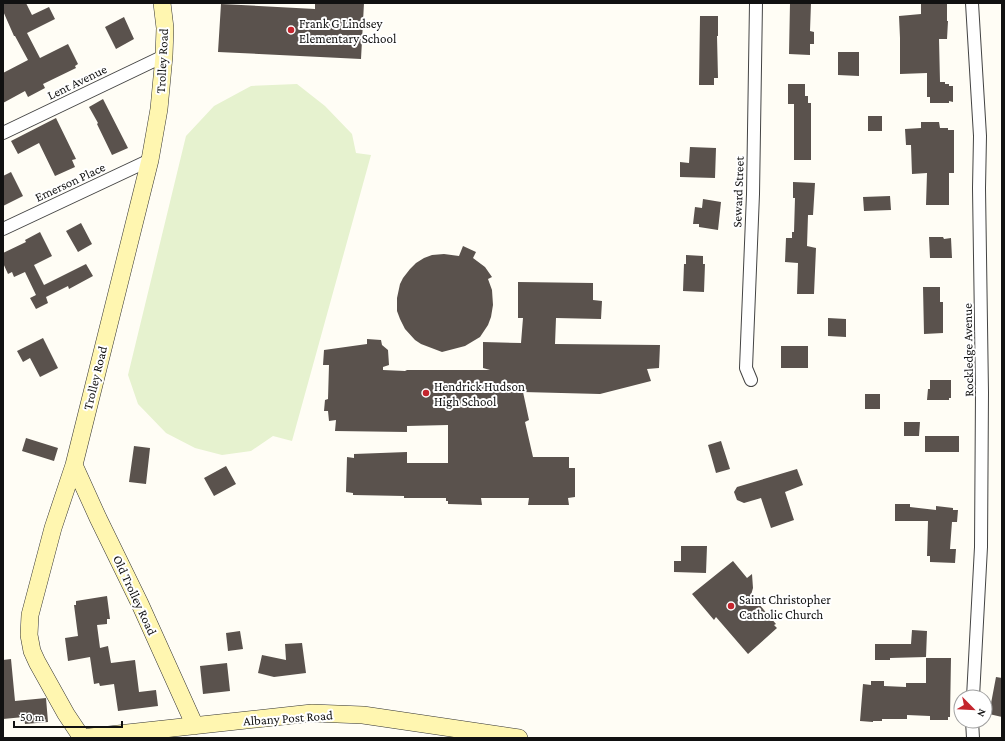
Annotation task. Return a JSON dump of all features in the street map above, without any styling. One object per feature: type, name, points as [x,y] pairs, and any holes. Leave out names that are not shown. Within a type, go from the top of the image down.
[{"type":"street","name":"Trolley Road","points":[[81,738],[36,662],[29,635],[30,615],[53,528],[74,465],[150,160],[159,109],[164,56],[165,28],[162,3]]},
{"type":"street","name":"Seward Street","points":[[751,380],[746,368],[753,194],[756,3]]},
{"type":"street","name":"Rockledge Avenue","points":[[972,3],[980,136],[979,188],[982,392],[981,547],[973,689]]},
{"type":"street","name":"Lent Avenue","points":[[3,133],[164,56]]},
{"type":"street","name":"Emerson Place","points":[[3,229],[150,160]]},
{"type":"street","name":"Old Trolley Road","points":[[74,465],[140,604],[195,726]]},
{"type":"street","name":"Albany Post Road","points":[[81,738],[312,713],[363,715],[520,738]]},
{"type":"green space","points":[[297,84],[325,106],[352,134],[356,153],[371,155],[292,441],[273,436],[251,451],[222,455],[195,448],[166,433],[138,404],[128,375],[186,136],[214,106],[251,86]]},
{"type":"building","points":[[3,3],[26,3],[32,15],[49,7],[55,19],[27,33],[40,58],[68,44],[78,64],[75,66],[76,68],[43,84],[45,88],[28,97],[25,91],[3,103],[3,73],[28,60],[14,36],[3,11]]},
{"type":"building","name":"Frank G Lindsey Elementary School","points":[[315,3],[364,3],[361,59],[218,52],[221,4],[315,9]]},
{"type":"building","points":[[790,3],[811,3],[810,31],[814,32],[814,44],[810,44],[810,55],[789,54]]},
{"type":"building","points":[[921,3],[947,3],[947,39],[939,39],[940,82],[945,82],[945,84],[949,84],[949,86],[953,86],[953,102],[930,103],[930,97],[927,97],[927,73],[900,74],[899,16],[921,14]]},
{"type":"building","points":[[700,16],[718,16],[718,78],[714,78],[714,85],[699,85]]},
{"type":"building","points":[[124,17],[134,39],[116,49],[105,27]]},
{"type":"building","points":[[838,52],[859,52],[859,76],[838,75]]},
{"type":"building","points":[[788,84],[805,84],[805,96],[808,96],[808,103],[811,103],[811,160],[794,160],[794,104],[788,104]]},
{"type":"building","points":[[103,99],[128,148],[112,155],[97,124],[98,123],[89,107]]},
{"type":"building","points":[[868,116],[882,116],[882,131],[868,131]]},
{"type":"building","points":[[56,118],[76,159],[72,160],[75,167],[55,176],[39,143],[18,154],[11,141]]},
{"type":"building","points":[[921,122],[939,122],[940,128],[954,130],[954,173],[949,173],[949,205],[926,205],[927,173],[912,174],[911,145],[906,145],[905,129],[921,128]]},
{"type":"building","points":[[690,147],[716,148],[715,178],[680,177],[680,162],[689,163]]},
{"type":"building","points":[[11,172],[23,196],[3,206],[3,176]]},
{"type":"building","points":[[793,182],[815,183],[813,215],[808,215],[807,246],[816,248],[814,294],[797,294],[798,263],[785,262],[786,238],[792,238],[792,232],[794,232],[795,198],[793,198]]},
{"type":"building","points":[[890,196],[891,210],[864,211],[863,197]]},
{"type":"building","points":[[703,199],[721,202],[718,230],[699,227],[699,224],[693,224],[695,207],[702,208]]},
{"type":"building","points":[[81,223],[92,244],[78,252],[66,231]]},
{"type":"building","points":[[40,232],[52,256],[34,265],[44,285],[86,264],[93,276],[69,289],[68,286],[46,297],[48,303],[36,309],[30,298],[36,295],[25,272],[14,277],[12,272],[8,274],[3,263],[3,253],[26,242],[25,240]]},
{"type":"building","points":[[929,237],[943,237],[944,239],[951,238],[952,258],[930,258]]},
{"type":"building","points":[[463,246],[476,252],[473,258],[485,267],[492,277],[488,279],[492,290],[493,305],[491,317],[488,325],[480,337],[465,346],[442,352],[421,344],[405,329],[397,311],[397,298],[403,278],[416,263],[432,255],[444,254],[459,256]]},
{"type":"building","points":[[686,255],[703,256],[703,264],[705,264],[704,292],[683,291],[684,264],[686,264]]},
{"type":"building","name":"Hendrick Hudson High School","points":[[518,282],[593,283],[593,300],[602,301],[601,319],[556,318],[555,344],[660,345],[659,368],[647,369],[651,381],[600,394],[523,392],[529,420],[525,422],[533,457],[569,457],[569,468],[575,468],[575,497],[568,498],[569,505],[528,505],[529,498],[481,498],[482,505],[448,504],[446,498],[404,498],[404,496],[353,495],[353,493],[346,492],[347,457],[354,458],[354,454],[407,452],[407,463],[448,463],[448,425],[407,426],[407,432],[335,431],[336,420],[329,421],[328,411],[324,411],[325,400],[328,399],[329,365],[323,365],[324,350],[367,344],[367,339],[381,340],[382,345],[388,350],[389,365],[383,367],[383,370],[490,370],[483,368],[483,342],[521,343],[523,318],[518,318]]},
{"type":"building","points":[[923,287],[940,287],[940,302],[943,302],[943,333],[924,334]]},
{"type":"building","points":[[828,318],[846,319],[846,337],[828,336]]},
{"type":"building","points":[[43,338],[58,368],[40,377],[30,358],[23,362],[17,351]]},
{"type":"building","points":[[781,346],[808,346],[808,368],[781,368]]},
{"type":"building","points":[[930,380],[951,380],[951,398],[949,398],[949,400],[927,400],[928,389],[930,389]]},
{"type":"building","points":[[865,394],[880,394],[880,409],[865,409]]},
{"type":"building","points":[[904,422],[920,422],[919,436],[904,436]]},
{"type":"building","points":[[925,436],[959,436],[959,452],[925,452]]},
{"type":"building","points":[[26,438],[58,448],[54,461],[22,451]]},
{"type":"building","points":[[721,441],[730,469],[716,473],[708,445]]},
{"type":"building","points":[[134,446],[150,448],[146,484],[129,482]]},
{"type":"building","points":[[226,466],[236,484],[214,496],[204,478]]},
{"type":"building","points":[[797,469],[803,485],[785,492],[794,520],[771,528],[761,498],[744,503],[737,500],[734,492],[737,487]]},
{"type":"building","points":[[895,504],[910,504],[910,507],[936,510],[936,506],[958,510],[957,522],[952,522],[950,549],[956,549],[955,563],[930,562],[930,556],[927,556],[928,521],[895,521]]},
{"type":"building","points":[[681,546],[707,546],[706,573],[674,572],[674,561],[681,561]]},
{"type":"building","name":"Saint Christopher Catholic Church","points":[[733,561],[747,578],[752,574],[753,588],[751,595],[776,624],[774,625],[777,628],[748,654],[716,617],[714,620],[692,594]]},
{"type":"building","points":[[107,596],[110,619],[107,619],[107,624],[97,625],[100,648],[108,646],[111,663],[135,660],[139,692],[156,690],[158,706],[118,711],[114,684],[100,686],[99,683],[94,684],[90,657],[68,661],[65,638],[78,636],[74,605],[76,605],[76,601]]},
{"type":"building","points":[[912,630],[927,631],[926,657],[875,660],[875,644],[911,644]]},
{"type":"building","points":[[240,631],[243,649],[228,651],[226,633]]},
{"type":"building","points":[[302,643],[306,673],[274,677],[258,673],[262,655],[286,660],[285,644]]},
{"type":"building","points":[[926,658],[951,658],[950,717],[948,717],[948,720],[930,720],[930,716],[907,715],[907,719],[882,719],[882,721],[873,722],[860,721],[863,684],[871,685],[871,681],[884,681],[884,686],[906,687],[906,683],[926,683]]},
{"type":"building","points":[[11,659],[15,701],[46,698],[48,722],[25,724],[24,717],[3,719],[3,660]]},
{"type":"building","points":[[227,663],[230,691],[203,694],[200,666]]},
{"type":"building","points":[[996,677],[1002,678],[1002,717],[993,715],[993,693]]},
{"type":"place","name":"Frank G Lindsey Elementary School","points":[[291,30]]},
{"type":"place","name":"Hendrick Hudson High School","points":[[426,393]]},
{"type":"place","name":"Saint Christopher Catholic Church","points":[[731,606]]}]
